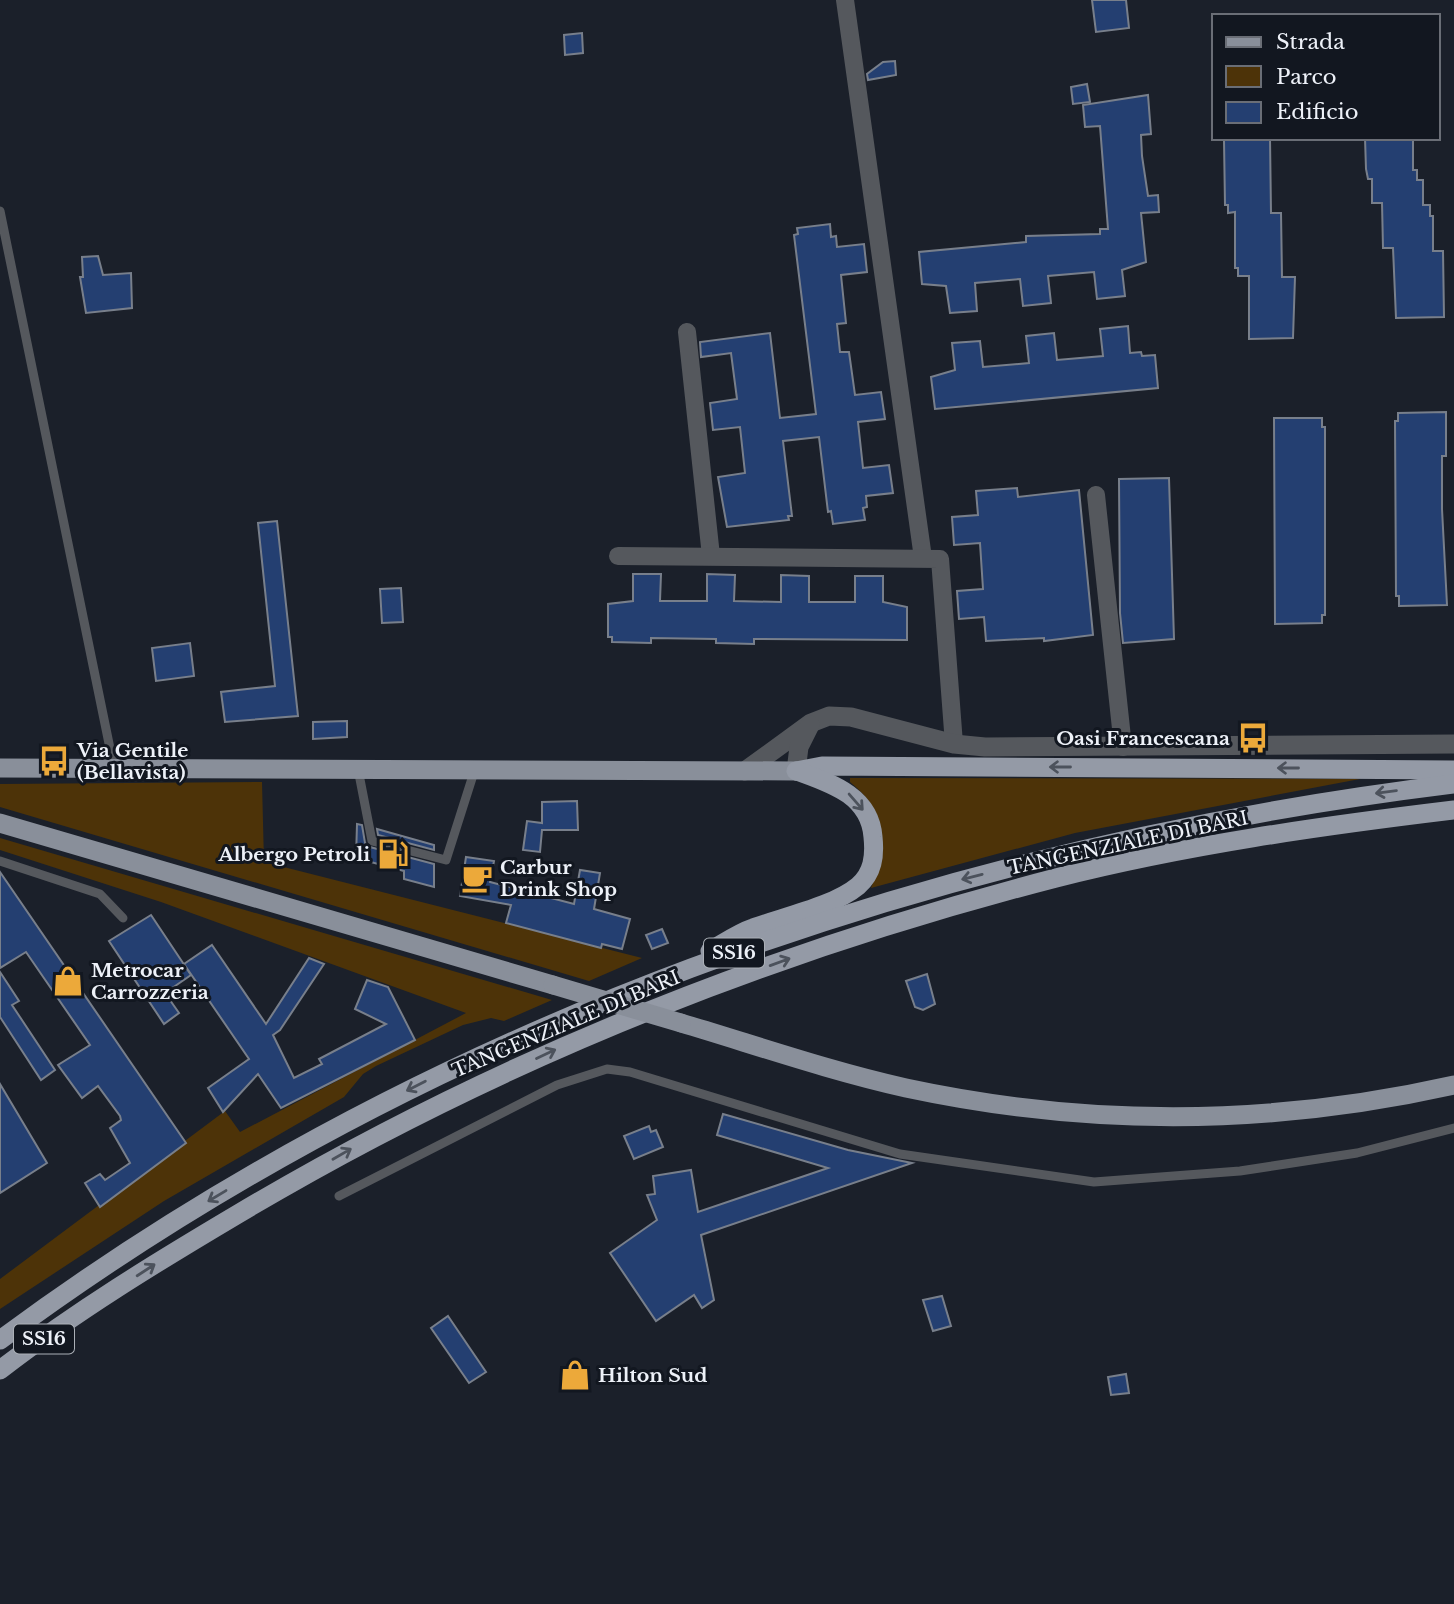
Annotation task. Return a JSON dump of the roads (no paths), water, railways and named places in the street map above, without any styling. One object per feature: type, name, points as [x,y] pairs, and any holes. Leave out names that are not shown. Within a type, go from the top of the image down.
[{"type":"highway","points":[[796,771],[821,766],[1454,770]]},
{"type":"highway","points":[[661,979],[749,929],[842,896],[858,886],[870,870],[874,855],[873,831],[861,806],[844,789],[796,771]]},
{"type":"highway","name":"TANGENZIALE DI BARI","points":[[0,1340],[73,1286],[160,1230],[350,1120],[560,1018],[661,979],[798,929],[914,892],[1049,858],[1184,825],[1339,798],[1454,784]]},
{"type":"highway","name":"TANGENZIALE DI BARI","points":[[0,1370],[89,1307],[180,1248],[364,1142],[546,1054],[669,1003],[808,951],[1058,878],[1346,823],[1454,810]]},
{"type":"main road","points":[[0,768],[796,771]]},
{"type":"main road","points":[[0,823],[904,1087],[1021,1108],[1083,1115],[1181,1118],[1295,1112],[1351,1105],[1454,1085]]},
{"type":"street","points":[[845,0],[923,558]]},
{"type":"street","points":[[687,332],[711,556]]},
{"type":"street","points":[[1096,495],[1123,747]]},
{"type":"street","points":[[618,556],[940,559],[954,744]]},
{"type":"street","points":[[745,771],[811,723],[829,716],[852,717],[954,744],[985,747],[1454,744]]},
{"type":"street","points":[[796,771],[799,747],[811,723]]},
{"type":"lane","points":[[0,211],[114,768]]},
{"type":"lane","points":[[358,769],[372,841],[446,860],[475,769]]},
{"type":"lane","points":[[0,861],[100,894],[123,918]]},
{"type":"lane","points":[[339,1196],[557,1085],[607,1069],[630,1072],[900,1154],[1094,1182],[1253,1169],[1357,1153],[1454,1128]]},
{"type":"place","name":"Oasi Francescana","points":[[1253,738]]},
{"type":"place","name":"Via Gentile (Bellavista)","points":[[54,761]]},
{"type":"place","name":"Albergo Petroli","points":[[393,854]]},
{"type":"place","name":"Carbur Drink Shop","points":[[477,878]]},
{"type":"place","name":"Metrocar Carrozzeria","points":[[68,981]]},
{"type":"place","name":"Hilton Sud","points":[[575,1375]]}]
